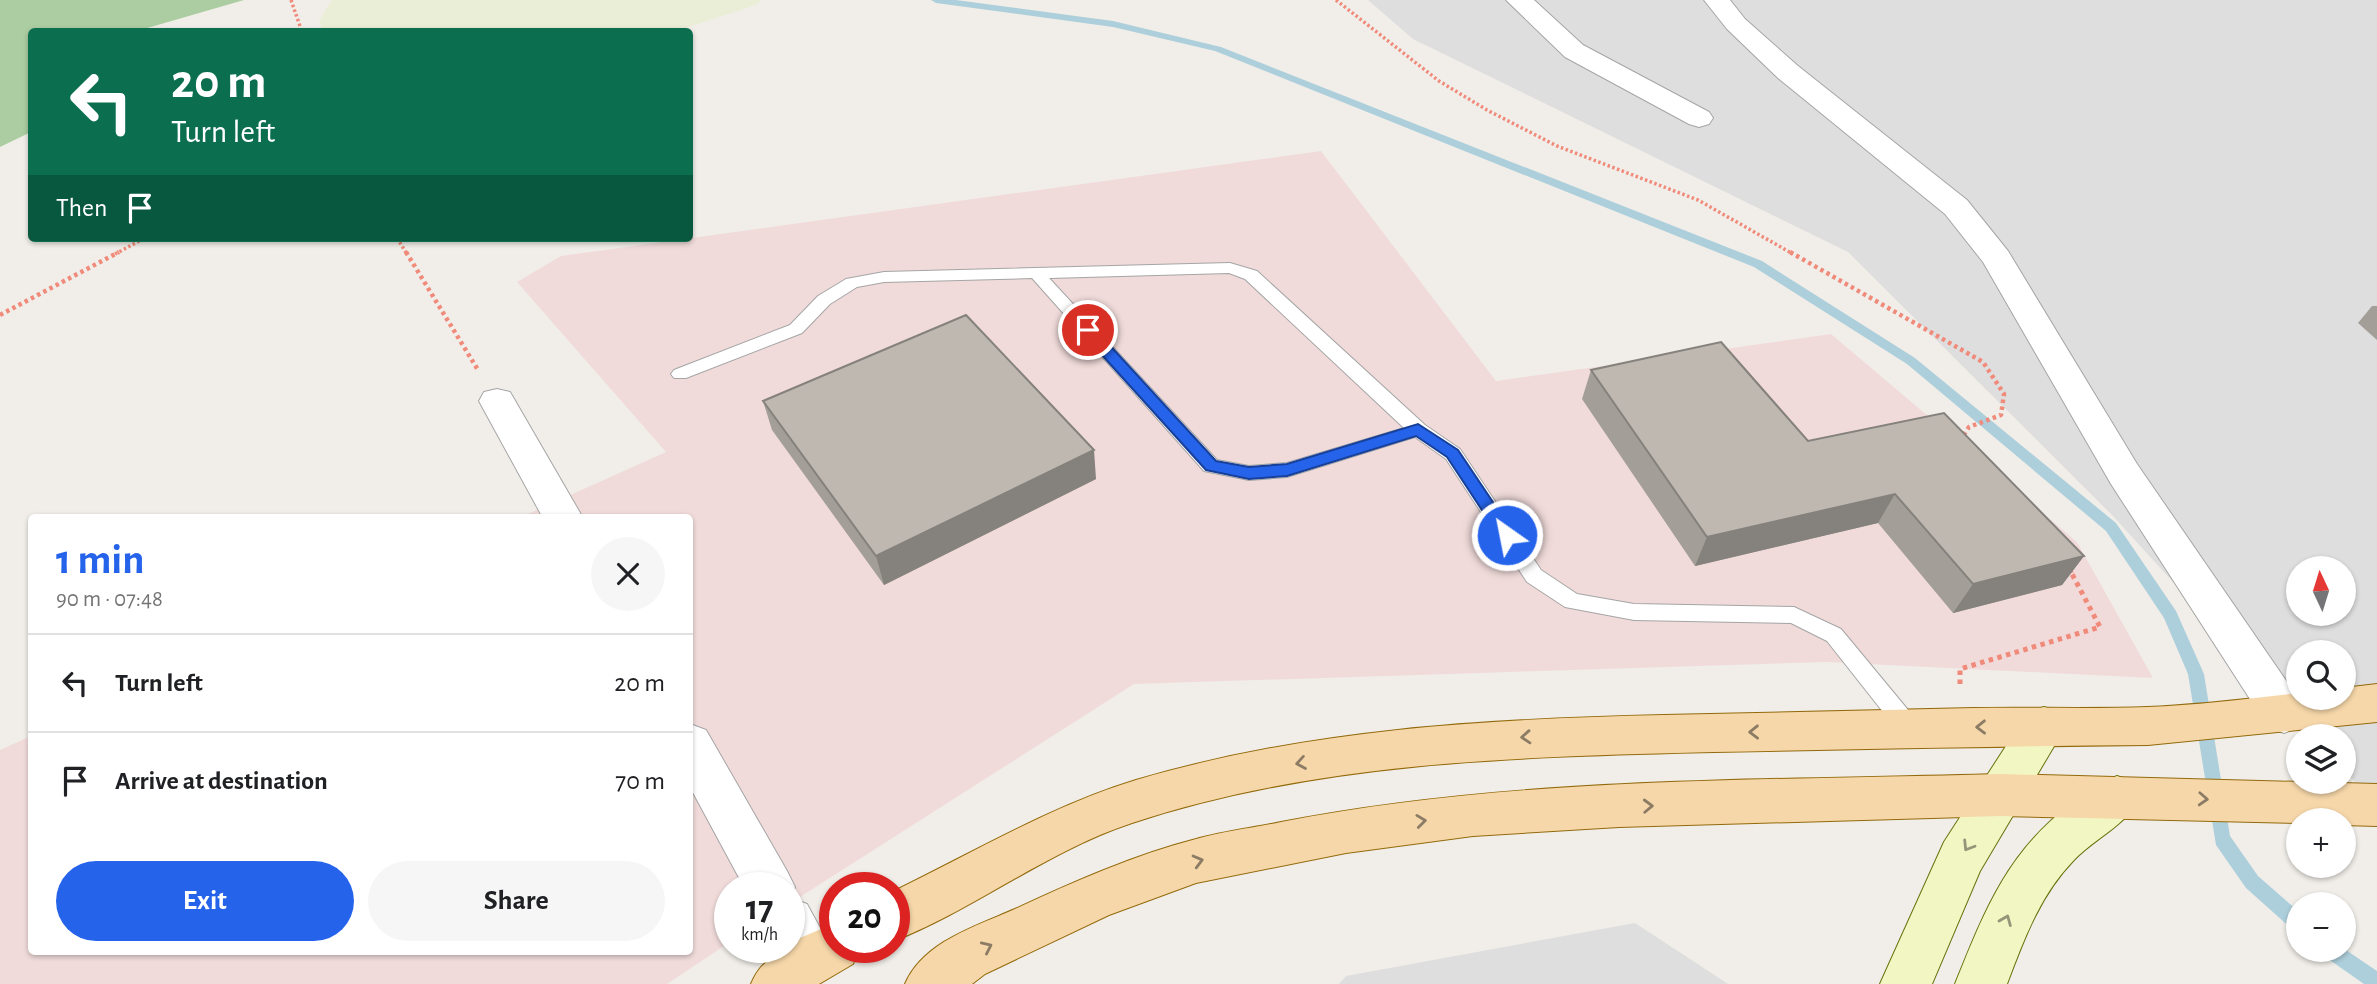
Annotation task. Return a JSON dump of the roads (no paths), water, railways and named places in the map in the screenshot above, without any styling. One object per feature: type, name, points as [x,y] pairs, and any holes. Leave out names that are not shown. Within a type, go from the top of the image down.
[{"type":"main road","points":[[910,909],[1045,837],[1130,803],[1207,780],[1303,762],[1414,746],[1535,736],[2148,726],[2377,703]]},
{"type":"main road","points":[[1906,984],[1961,858],[2044,726]]},
{"type":"main road","points":[[931,984],[967,956],[1096,896],[1196,860],[1346,831],[1473,815],[1606,807],[2000,795],[2377,805]]},
{"type":"main road","points":[[1981,984],[2009,911],[2031,874],[2058,844],[2137,797]]},
{"type":"street","points":[[1519,0],[1574,51],[1699,118]]},
{"type":"street","points":[[1717,0],[1736,24],[1788,72],[1956,207],[1997,258],[2124,474],[2284,714]]},
{"type":"street","points":[[497,401],[561,514]]},
{"type":"street","points":[[693,749],[762,872]]},
{"type":"lane","points":[[680,374],[796,329],[824,300],[852,283],[884,277],[1230,268],[1251,275],[1418,430],[1453,453],[1534,576],[1572,601],[1634,612],[1794,615],[1834,635],[1910,729]]},
{"type":"lane","points":[[1035,272],[1211,466],[1249,473],[1287,470],[1418,430]]},
{"type":"waterway","points":[[936,0],[1113,24],[1218,49],[1758,264],[1911,361],[2111,527],[2171,615],[2196,674],[2222,839],[2252,882],[2286,912]]},
{"type":"waterway","points":[[2348,962],[2377,982]]}]
